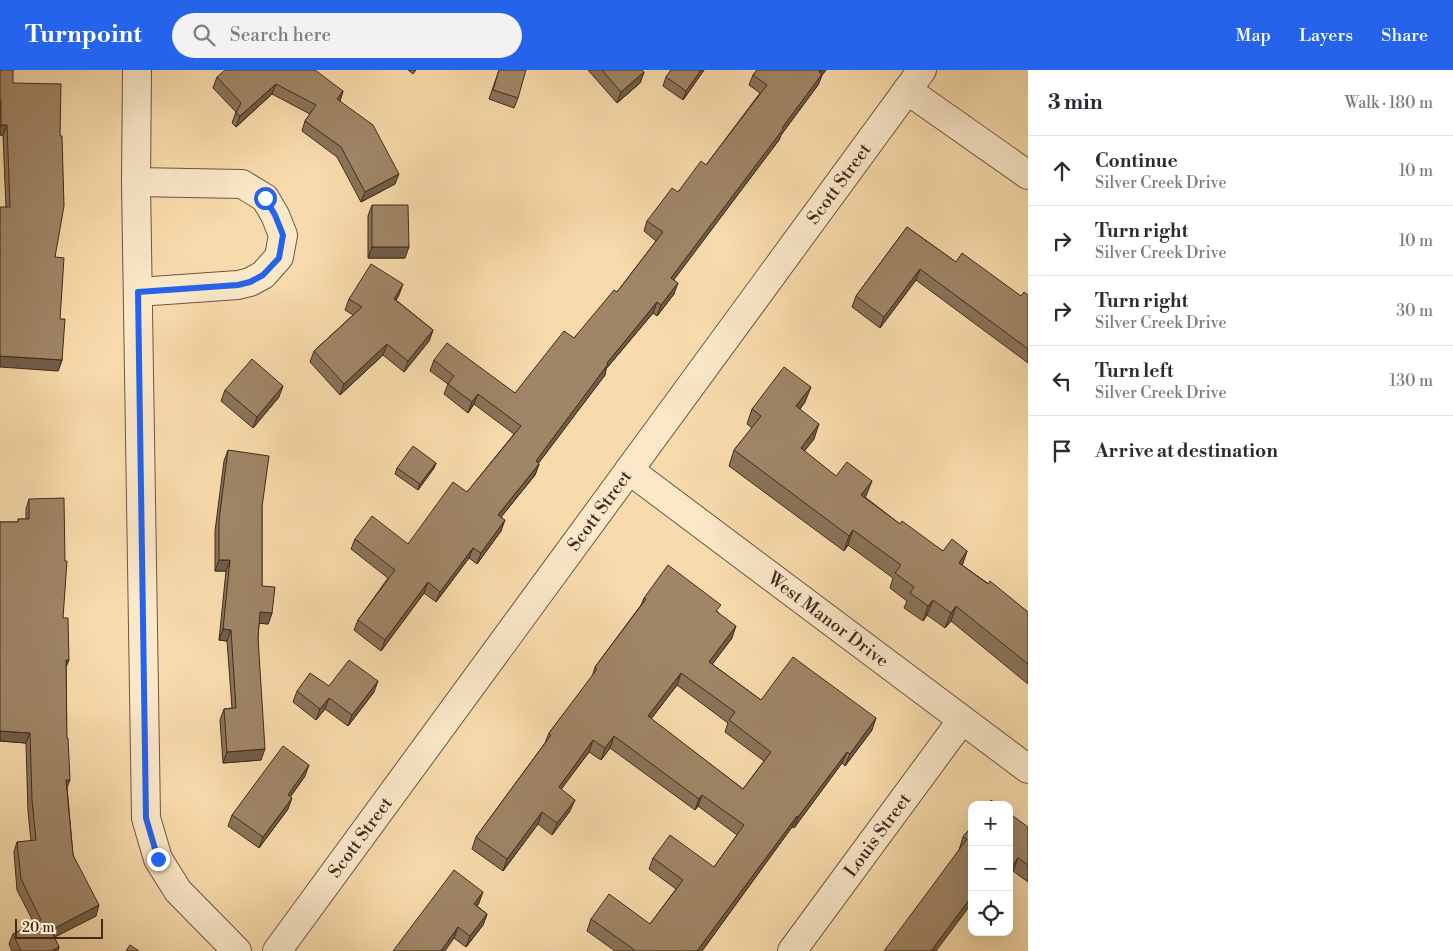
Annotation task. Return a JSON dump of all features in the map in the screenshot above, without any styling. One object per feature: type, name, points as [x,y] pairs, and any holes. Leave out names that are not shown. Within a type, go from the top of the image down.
[{"type":"street","points":[[138,70],[136,182],[146,818],[158,859],[178,891],[238,951]]},
{"type":"street","points":[[915,80],[1028,175]]},
{"type":"street","name":"Scott Street","points":[[277,951],[915,80]]},
{"type":"street","points":[[136,182],[242,184],[265,198],[275,215],[283,235],[279,258],[263,275],[250,282],[238,285],[138,292]]},
{"type":"street","name":"West Manor Drive","points":[[629,470],[1028,769]]},
{"type":"street","name":"Louis Street","points":[[792,951],[962,720]]},
{"type":"building","points":[[0,70],[13,70],[13,83],[61,84],[60,136],[62,136],[64,206],[55,257],[64,258],[60,319],[65,319],[62,360],[0,356],[0,207],[10,207],[7,125],[1,125]]},
{"type":"building","points":[[225,70],[315,70],[343,91],[337,99],[373,125],[399,174],[365,192],[341,147],[305,121],[316,105],[276,84],[240,116],[236,113],[241,103],[217,77]]},
{"type":"building","points":[[499,70],[526,70],[518,98],[493,90]]},
{"type":"building","points":[[602,70],[642,70],[644,72],[621,92]]},
{"type":"building","points":[[671,70],[701,70],[686,91],[666,77]]},
{"type":"building","points":[[757,70],[821,70],[819,72],[822,74],[671,278],[678,283],[661,305],[657,302],[607,363],[536,461],[539,464],[498,515],[505,520],[481,553],[473,548],[440,592],[428,582],[385,640],[358,620],[395,570],[355,539],[372,516],[408,544],[453,482],[467,492],[521,426],[478,394],[472,402],[448,384],[454,376],[434,360],[447,343],[515,393],[564,331],[574,338],[614,290],[617,292],[663,232],[647,221],[672,188],[678,192],[701,161],[706,165],[767,85],[753,75]]},
{"type":"building","points":[[372,205],[408,205],[409,247],[372,247]]},
{"type":"building","points":[[907,227],[956,262],[962,253],[1021,296],[1024,292],[1028,295],[1028,349],[920,269],[884,317],[856,296]]},
{"type":"building","points":[[371,264],[403,284],[394,299],[433,330],[408,361],[387,344],[344,384],[314,351],[362,307],[349,299]]},
{"type":"building","points":[[252,359],[283,386],[257,417],[225,390]]},
{"type":"building","points":[[784,367],[811,387],[796,406],[819,424],[801,448],[836,476],[847,462],[872,481],[861,495],[900,524],[902,521],[943,551],[952,539],[967,551],[959,563],[988,584],[990,581],[1028,612],[1028,664],[956,606],[951,613],[933,600],[928,606],[910,593],[914,587],[895,573],[901,565],[853,530],[849,536],[734,450],[761,416],[752,409]]},
{"type":"building","points":[[413,446],[436,463],[420,484],[397,468]]},
{"type":"building","points":[[228,450],[269,456],[262,507],[262,586],[275,587],[272,613],[260,612],[258,638],[265,749],[227,752],[224,709],[236,708],[231,630],[223,629],[230,560],[219,560],[219,520]]},
{"type":"building","points":[[64,498],[65,561],[67,561],[63,618],[68,618],[69,660],[66,660],[67,738],[70,780],[66,780],[73,855],[99,905],[51,930],[59,947],[51,951],[21,951],[13,934],[41,920],[21,879],[17,842],[36,840],[32,800],[30,733],[0,731],[0,522],[18,522],[18,519],[29,519],[29,499]]},
{"type":"building","points":[[668,565],[721,605],[716,611],[736,626],[709,662],[761,700],[793,657],[876,718],[850,754],[847,752],[797,816],[697,951],[636,951],[591,919],[609,894],[650,924],[683,880],[653,858],[670,835],[714,867],[744,825],[702,795],[699,799],[614,736],[605,748],[593,740],[559,787],[575,800],[557,823],[542,812],[507,859],[476,837],[551,735],[549,733],[597,669],[595,667],[646,599],[644,598]],"holes":[[[681,673],[735,712],[729,720],[771,752],[743,789],[648,716]]]},
{"type":"building","points":[[349,660],[378,681],[352,715],[329,698],[320,709],[297,691],[310,673],[329,686]]},
{"type":"building","points":[[283,746],[309,765],[288,795],[292,798],[263,837],[232,815]]},
{"type":"building","points":[[1013,816],[1028,827],[1028,865],[1018,858],[1013,865]]},
{"type":"building","points":[[968,831],[968,901],[931,951],[884,951],[967,839],[963,837]]},
{"type":"building","points":[[454,870],[483,892],[474,904],[487,914],[470,936],[458,927],[441,951],[393,951]]},
{"type":"building","points":[[130,945],[139,951],[126,951]]},
{"type":"route","points":[[158,859],[146,818],[138,292],[238,285],[250,282],[263,275],[279,258],[283,235],[275,215],[265,198]]}]
